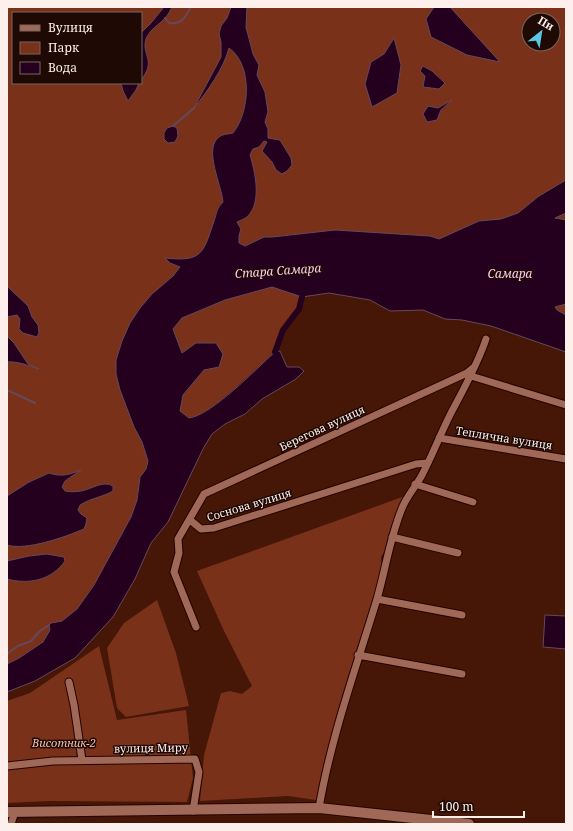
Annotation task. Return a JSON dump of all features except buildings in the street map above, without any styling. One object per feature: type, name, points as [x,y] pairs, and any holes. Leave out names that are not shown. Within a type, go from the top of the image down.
[{"type":"street","points":[[319,808],[329,755],[358,655],[377,599],[392,537],[403,506],[415,484],[422,476],[439,438],[471,376],[486,339]]},
{"type":"street","name":"Берегова вулиця","points":[[190,520],[204,494],[460,377],[474,368]]},
{"type":"street","points":[[471,376],[566,405]]},
{"type":"street","name":"Теплична вулиця","points":[[439,438],[566,459]]},
{"type":"street","name":"Соснова вулиця","points":[[190,520],[201,529],[214,528],[416,464],[427,463]]},
{"type":"street","points":[[415,484],[473,502]]},
{"type":"street","points":[[190,520],[178,539],[179,553],[174,572],[196,627]]},
{"type":"street","points":[[392,537],[458,553]]},
{"type":"street","points":[[377,599],[462,615]]},
{"type":"street","points":[[358,655],[462,674]]},
{"type":"street","points":[[69,682],[82,760]]},
{"type":"street","name":"вулиця Миру","points":[[7,766],[53,761],[195,759],[199,772],[193,811]]},
{"type":"street","points":[[11,824],[11,812],[193,811],[319,808],[470,824]]},
{"type":"green space","points":[[7,7],[566,7],[566,352],[491,326],[462,320],[445,319],[423,310],[390,311],[370,300],[329,293],[302,297],[299,309],[283,330],[275,352],[232,391],[206,412],[212,434],[203,449],[168,522],[151,543],[135,579],[113,617],[75,658],[7,691]]},
{"type":"green space","points":[[405,496],[387,547],[381,557],[382,572],[332,740],[316,800],[288,796],[200,801],[204,755],[221,693],[230,691],[242,694],[252,686],[224,631],[197,571]]},
{"type":"green space","points":[[157,600],[176,653],[189,706],[126,717],[117,708],[107,648],[124,623]]},
{"type":"green space","name":"Висотник-2","points":[[99,646],[117,720],[186,710],[193,778],[187,802],[50,801],[7,803],[7,701],[30,693]]},
{"type":"water","points":[[164,7],[172,7],[166,17],[147,36],[145,49],[148,58],[148,67],[142,79],[142,32]]},
{"type":"water","name":"Самара","points":[[231,7],[247,7],[246,27],[253,54],[259,65],[257,75],[265,92],[268,112],[265,122],[268,129],[268,138],[280,140],[291,158],[292,165],[282,174],[276,170],[272,162],[262,151],[267,142],[264,141],[259,147],[253,149],[250,155],[256,186],[255,203],[248,216],[237,222],[241,229],[239,243],[245,246],[264,237],[335,230],[430,236],[439,239],[479,221],[501,219],[518,213],[539,196],[566,180],[566,213],[555,218],[566,220],[566,304],[555,307],[557,310],[566,315],[566,352],[491,326],[462,320],[445,319],[423,310],[390,311],[370,300],[329,293],[302,297],[272,287],[225,300],[182,318],[173,329],[182,353],[196,343],[216,343],[223,354],[219,367],[204,370],[183,395],[180,411],[189,418],[199,415],[221,400],[246,380],[275,352],[280,351],[287,367],[299,367],[304,371],[296,379],[262,399],[245,414],[225,424],[212,434],[203,449],[168,522],[151,543],[135,579],[113,617],[75,658],[35,681],[7,692],[7,664],[43,642],[50,630],[49,625],[51,623],[62,621],[77,609],[94,585],[131,517],[137,500],[140,477],[146,469],[148,461],[142,442],[134,427],[120,390],[116,374],[116,360],[130,323],[140,308],[152,294],[173,276],[180,267],[170,263],[165,258],[187,259],[194,257],[199,253],[207,241],[218,209],[223,202],[213,159],[213,150],[215,143],[220,136],[233,133],[239,124],[246,101],[245,77],[242,66],[237,56],[229,48],[219,72],[194,108],[221,57],[221,42],[219,34],[221,26],[227,18]]},
{"type":"water","points":[[434,7],[450,7],[500,62],[467,55],[431,37],[426,19]]},
{"type":"water","points":[[394,38],[401,65],[397,93],[372,107],[365,84],[371,62],[384,54]]},
{"type":"water","points":[[423,66],[432,71],[445,83],[439,89],[423,87],[425,76],[420,71]]},
{"type":"water","points":[[121,84],[139,84],[128,101]]},
{"type":"water","points":[[452,100],[441,110],[437,120],[427,122],[423,114],[428,106],[438,108]]},
{"type":"water","points":[[173,126],[177,128],[178,136],[175,142],[168,143],[164,139],[164,133],[167,128]]},
{"type":"water","points":[[7,286],[28,306],[32,317],[38,325],[39,333],[37,337],[23,333],[19,329],[20,319],[17,315],[7,317]]},
{"type":"water","points":[[7,336],[14,343],[28,364],[39,369],[19,363],[7,362]]},
{"type":"water","points":[[81,470],[65,481],[62,487],[65,491],[81,491],[101,484],[109,484],[113,486],[113,491],[80,505],[78,510],[87,518],[84,529],[67,536],[35,545],[7,545],[7,496],[29,482],[49,473],[65,475]]},
{"type":"water","points":[[47,554],[64,557],[65,561],[54,573],[47,577],[32,581],[15,581],[7,579],[7,561]]},
{"type":"water","points":[[545,615],[566,616],[566,649],[543,647]]},
{"type":"waterway","points":[[165,18],[169,23],[177,23],[183,20],[191,7]]},
{"type":"waterway","points":[[173,126],[194,108]]},
{"type":"waterway","points":[[275,352],[283,330],[299,309],[302,297]]},
{"type":"waterway","points":[[7,390],[35,403]]},
{"type":"waterway","points":[[7,654],[18,646],[31,641],[40,631],[49,625]]},
{"type":"water label","name":"Стара Самара","points":[[278,271]]}]
